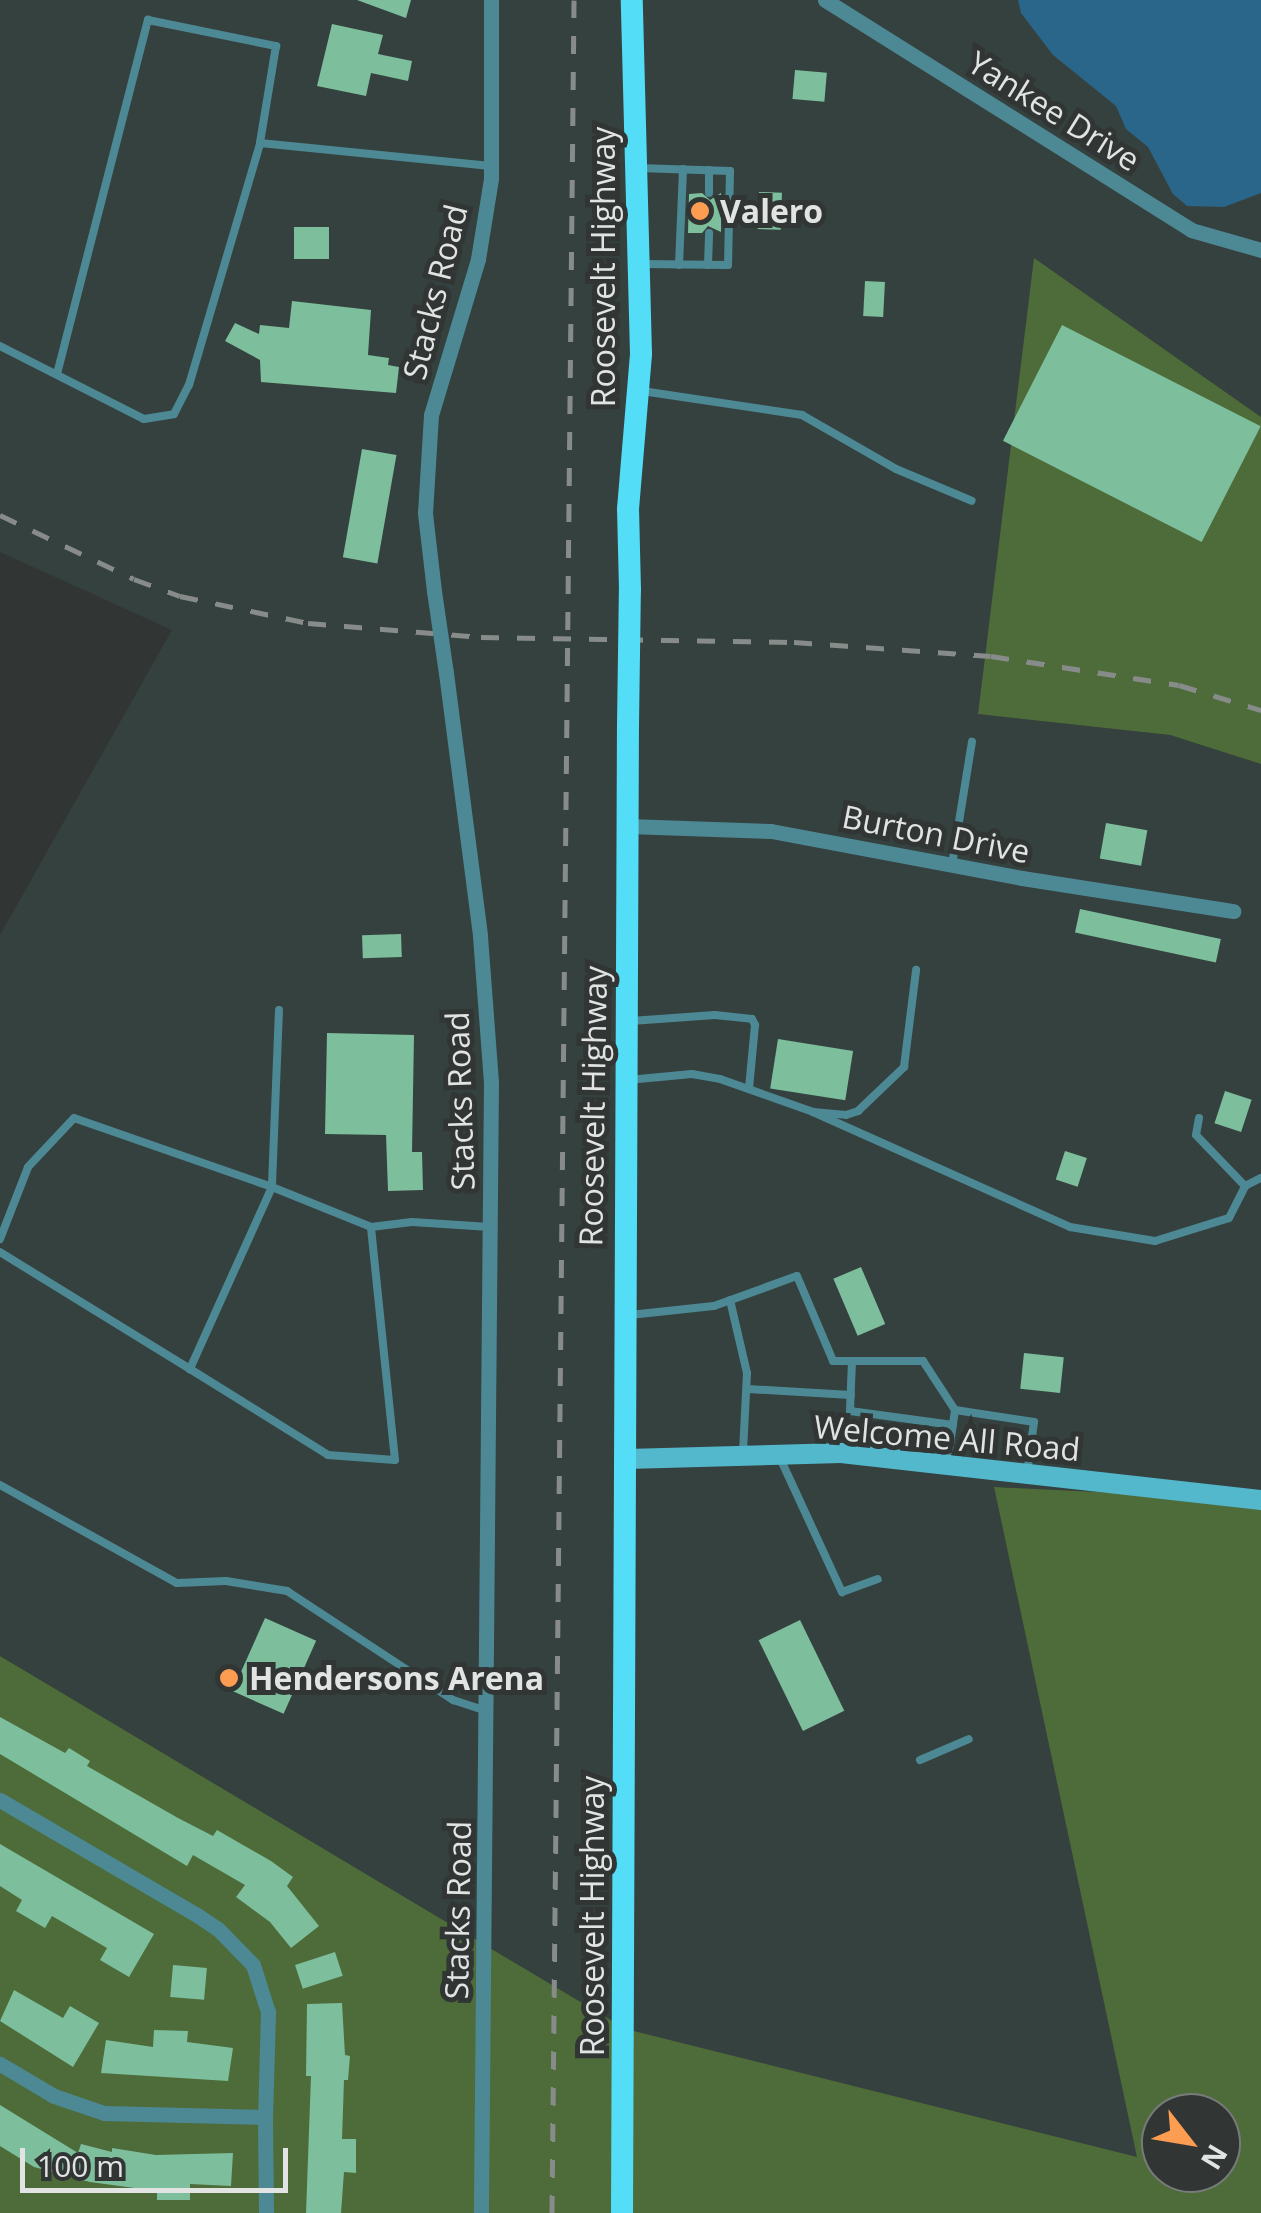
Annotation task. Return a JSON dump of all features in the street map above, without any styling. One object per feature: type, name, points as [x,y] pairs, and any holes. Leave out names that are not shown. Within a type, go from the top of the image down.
[{"type":"main road","name":"Roosevelt Highway","points":[[622,2213],[628,510],[638,390],[639,264],[632,0]]},
{"type":"street","name":"Stacks Road","points":[[481,2213],[491,1082],[480,936],[425,513],[431,415],[478,259],[490,166],[491,0]]},
{"type":"street","name":"Yankee Drive","points":[[825,0],[1191,230],[1261,250]]},
{"type":"street","name":"Burton Drive","points":[[628,826],[772,830],[952,865],[1233,911]]},
{"type":"street","name":"Welcome All Road","points":[[627,1460],[841,1453],[1261,1500]]},
{"type":"street","points":[[0,1800],[208,1922],[253,1965],[268,2012],[266,2213]]},
{"type":"street","points":[[0,2064],[54,2096],[104,2113],[265,2117]]},
{"type":"lane","points":[[0,346],[144,420],[174,414],[189,385],[260,142],[276,46],[148,20],[57,374]]},
{"type":"lane","points":[[260,142],[490,166]]},
{"type":"lane","points":[[636,168],[730,170],[728,265],[639,264]]},
{"type":"lane","points":[[679,264],[684,169]]},
{"type":"lane","points":[[709,193],[710,170]]},
{"type":"lane","points":[[708,265],[709,233]]},
{"type":"lane","points":[[638,390],[802,415],[896,469],[972,501]]},
{"type":"lane","points":[[952,865],[972,742]]},
{"type":"lane","points":[[813,1112],[846,1115],[858,1111],[904,1068],[916,970]]},
{"type":"lane","points":[[190,1369],[272,1187],[279,1010]]},
{"type":"lane","points":[[626,1021],[716,1014],[752,1019],[756,1025],[750,1089]]},
{"type":"lane","points":[[624,1081],[692,1074],[750,1089],[813,1112],[1070,1227],[1155,1241],[1190,1234],[1229,1218],[1245,1186],[1261,1178]]},
{"type":"lane","points":[[0,1239],[28,1167],[74,1118],[272,1187],[372,1227],[412,1222],[490,1227]]},
{"type":"lane","points":[[1199,1118],[1196,1135],[1245,1186]]},
{"type":"lane","points":[[0,1252],[328,1455],[394,1460],[372,1227]]},
{"type":"lane","points":[[623,1316],[714,1306],[797,1276],[833,1360],[924,1361],[955,1410],[947,1465]]},
{"type":"lane","points":[[730,1300],[748,1373],[743,1456]]},
{"type":"lane","points":[[852,1361],[850,1410],[953,1426]]},
{"type":"lane","points":[[747,1389],[851,1394]]},
{"type":"lane","points":[[955,1410],[1034,1422],[1027,1474]]},
{"type":"lane","points":[[778,1454],[842,1592],[878,1579]]},
{"type":"lane","points":[[0,1486],[177,1583],[226,1582],[286,1591],[453,1700],[488,1711]]},
{"type":"lane","points":[[920,1760],[969,1739]]},
{"type":"shaded area","points":[[0,0],[1261,0],[1261,417],[1035,259],[978,714],[1170,735],[1261,764],[1261,1500],[994,1487],[1138,2158],[626,2029],[0,1656],[0,935],[172,630],[0,552]]},
{"type":"green space","points":[[1034,258],[1261,417],[1261,764],[1170,735],[978,714]]},
{"type":"green space","points":[[994,1487],[1261,1500],[1261,2213],[0,2213],[0,1656],[626,2029],[1137,2157]]},
{"type":"water","points":[[1018,0],[1261,0],[1261,193],[1224,207],[1187,206],[1173,194],[1148,147],[1126,129],[1116,106],[1053,55],[1021,13]]},
{"type":"building","points":[[357,0],[411,0],[406,18]]},
{"type":"building","points":[[332,24],[383,35],[378,54],[412,61],[408,81],[371,73],[366,96],[317,86]]},
{"type":"building","points":[[795,70],[827,73],[824,102],[792,99]]},
{"type":"building","points":[[759,192],[782,193],[781,230],[758,229]]},
{"type":"building","points":[[702,193],[710,200],[721,193],[721,232],[708,226],[702,233],[688,233],[689,194]]},
{"type":"building","points":[[294,227],[329,227],[329,259],[294,259]]},
{"type":"building","points":[[865,281],[885,282],[883,317],[863,316]]},
{"type":"building","points":[[292,301],[371,310],[368,355],[389,358],[388,365],[399,367],[396,393],[261,382],[260,360],[225,341],[235,323],[259,334],[260,325],[289,328]]},
{"type":"building","points":[[1062,325],[1261,426],[1202,542],[1003,441]]},
{"type":"building","points":[[362,449],[396,455],[377,563],[343,557]]},
{"type":"building","points":[[1106,823],[1147,830],[1141,866],[1100,858]]},
{"type":"building","points":[[1080,909],[1221,939],[1216,962],[1075,932]]},
{"type":"building","points":[[401,934],[402,957],[363,958],[362,935]]},
{"type":"building","points":[[327,1033],[414,1035],[412,1152],[422,1152],[423,1190],[388,1191],[386,1135],[325,1134]]},
{"type":"building","points":[[778,1039],[853,1051],[845,1100],[770,1088]]},
{"type":"building","points":[[1225,1091],[1252,1100],[1241,1132],[1214,1123]]},
{"type":"building","points":[[1065,1151],[1087,1158],[1078,1187],[1056,1180]]},
{"type":"building","points":[[861,1267],[885,1324],[858,1336],[833,1279]]},
{"type":"building","points":[[1024,1353],[1064,1357],[1060,1393],[1020,1389]]},
{"type":"building","points":[[265,1618],[316,1641],[284,1714],[232,1691]]},
{"type":"building","points":[[800,1620],[844,1711],[803,1731],[759,1640]]},
{"type":"building","points":[[0,1717],[65,1753],[69,1748],[90,1761],[87,1766],[178,1818],[213,1836],[217,1830],[271,1861],[293,1877],[287,1886],[319,1926],[291,1948],[270,1922],[236,1897],[245,1885],[193,1855],[187,1866],[0,1754]]},
{"type":"building","points":[[0,1844],[154,1934],[129,1977],[100,1960],[107,1948],[52,1916],[45,1928],[16,1911],[22,1900],[0,1886]]},
{"type":"building","points":[[335,1952],[343,1976],[303,1989],[295,1965]]},
{"type":"building","points":[[173,1965],[207,1968],[204,2000],[170,1997]]},
{"type":"building","points":[[14,1990],[63,2018],[70,2006],[99,2023],[73,2067],[0,2021]]},
{"type":"building","points":[[342,2003],[345,2055],[350,2056],[348,2080],[344,2080],[342,2139],[356,2139],[356,2173],[344,2172],[341,2213],[306,2213],[311,2076],[306,2076],[307,2004]]},
{"type":"building","points":[[154,2030],[188,2031],[187,2042],[233,2048],[228,2081],[101,2073],[106,2040],[153,2047]]},
{"type":"building","points":[[0,2105],[78,2153],[81,2144],[112,2152],[112,2148],[156,2155],[233,2153],[231,2186],[190,2184],[190,2200],[157,2200],[157,2191],[90,2182],[34,2167],[0,2146]]},
{"type":"railway","points":[[552,2213],[574,0]]},
{"type":"railway","points":[[0,515],[134,579],[180,596],[308,623],[481,637],[794,642],[991,656],[1179,685],[1261,710]]},
{"type":"place","name":"Valero","points":[[700,211]]},
{"type":"place","name":"Hendersons Arena","points":[[229,1678]]}]
